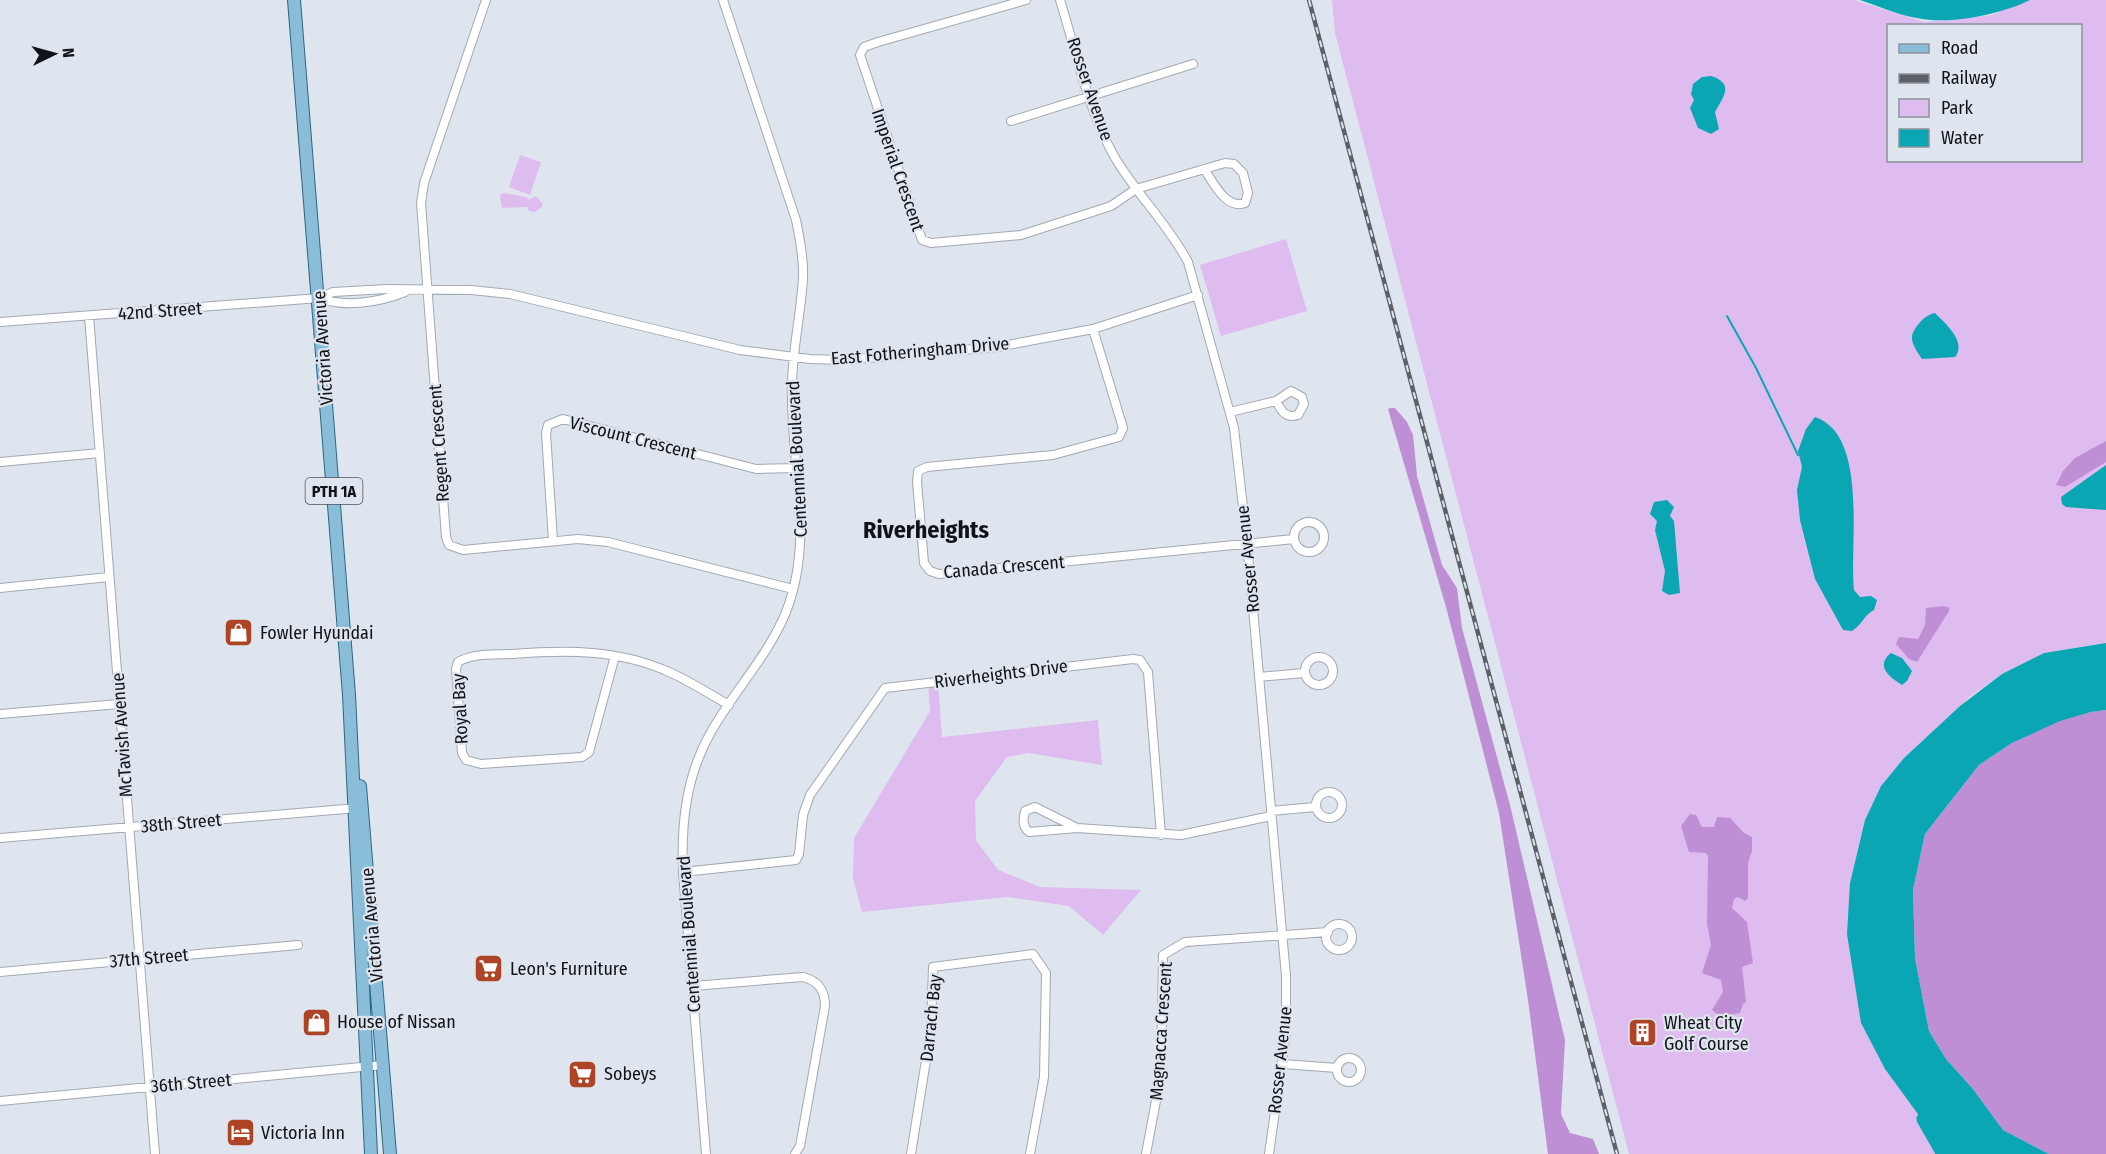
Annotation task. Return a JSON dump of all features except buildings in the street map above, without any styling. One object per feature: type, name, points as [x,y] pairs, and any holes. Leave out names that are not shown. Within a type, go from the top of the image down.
[{"type":"main road","name":"Victoria Avenue","points":[[294,0],[358,808],[390,1154]]},
{"type":"main road","name":"Victoria Avenue","points":[[358,808],[371,1154]]},
{"type":"street","name":"Regent Crescent","points":[[486,0],[424,183],[421,213],[446,537],[449,545],[463,550],[578,539],[608,542],[793,589]]},
{"type":"street","name":"Centennial Boulevard","points":[[706,1154],[683,872],[682,836],[685,802],[693,774],[712,731],[773,637],[793,589],[802,537],[792,408],[794,358],[803,278],[802,247],[796,220],[723,0]]},
{"type":"street","name":"Imperial Crescent","points":[[1026,0],[878,42],[864,47],[860,55],[922,240],[931,243],[1021,235],[1112,206],[1136,189]]},
{"type":"street","name":"Rosser Avenue","points":[[1060,0],[1090,97],[1113,154],[1136,189],[1176,240],[1188,262],[1230,412],[1247,542],[1287,1008],[1283,1064],[1269,1154]]},
{"type":"street","points":[[1011,121],[1193,64]]},
{"type":"street","points":[[1136,189],[1204,169],[1226,163],[1239,168],[1248,193],[1245,203],[1239,206],[1229,202],[1204,169]]},
{"type":"street","name":"East Fotheringham Drive","points":[[319,298],[334,304],[388,298],[409,291],[471,290],[510,294],[740,350],[794,358],[843,360],[997,347],[1093,329],[1198,296]]},
{"type":"street","name":"42nd Street","points":[[0,322],[319,298]]},
{"type":"street","name":"McTavish Avenue","points":[[89,316],[155,1154]]},
{"type":"street","name":"Canada Crescent","points":[[1093,329],[1123,428],[1119,437],[1053,455],[927,466],[918,471],[924,563],[930,571],[939,574],[1247,542]]},
{"type":"street","points":[[1230,412],[1276,400]]},
{"type":"street","name":"Viscount Crescent","points":[[553,541],[546,433],[548,425],[556,421],[563,419],[756,469],[798,468]]},
{"type":"street","points":[[0,462],[100,453]]},
{"type":"street","points":[[1308,522],[1317,524],[1324,537],[1321,546],[1313,552],[1298,548],[1294,538],[1299,525],[1308,522]]},
{"type":"street","points":[[1247,542],[1294,538]]},
{"type":"street","points":[[0,588],[110,577]]},
{"type":"street","name":"Royal Bay","points":[[615,656],[589,752],[582,757],[481,764],[466,760],[462,753],[455,678],[458,662],[473,656],[561,650],[593,651],[640,660],[670,672],[729,705]]},
{"type":"street","name":"Riverheights Drive","points":[[683,872],[796,860],[799,854],[803,815],[810,795],[885,688],[1133,659],[1140,660],[1148,672],[1161,835]]},
{"type":"street","points":[[1258,677],[1304,673]]},
{"type":"street","points":[[0,714],[119,704]]},
{"type":"street","points":[[1077,828],[1035,807],[1025,811],[1023,818],[1023,824],[1029,832],[1077,828],[1161,835],[1203,831],[1271,814],[1316,807]]},
{"type":"street","name":"38th Street","points":[[0,838],[358,808]]},
{"type":"street","points":[[1281,934],[1328,932]]},
{"type":"street","name":"Magnacca Crescent","points":[[1146,1154],[1161,1074],[1163,955],[1185,942],[1281,934]]},
{"type":"street","name":"37th Street","points":[[0,972],[298,945]]},
{"type":"street","name":"Darrach Bay","points":[[911,1154],[931,1029],[933,967],[1033,954],[1046,973],[1044,1077],[1030,1154]]},
{"type":"street","points":[[693,986],[803,977],[812,979],[822,989],[825,1006],[800,1146],[795,1154]]},
{"type":"street","points":[[1283,1064],[1337,1068]]},
{"type":"street","name":"36th Street","points":[[0,1101],[383,1065]]},
{"type":"green space","name":"Wheat City Golf Course","points":[[1332,0],[1854,0],[1925,22],[1991,15],[2030,0],[2106,0],[2106,643],[2044,653],[2002,674],[1971,696],[1904,758],[1881,786],[1865,820],[1850,883],[1861,1023],[1885,1069],[1947,1154],[1629,1154],[1335,33]]},
{"type":"green space","points":[[520,155],[541,162],[530,195],[509,187]]},
{"type":"green space","points":[[503,193],[526,197],[529,200],[536,196],[543,204],[535,212],[529,211],[527,207],[502,208],[500,195]]},
{"type":"green space","points":[[1286,239],[1307,311],[1221,336],[1200,265]]},
{"type":"green space","points":[[938,682],[942,737],[1098,720],[1102,765],[1028,753],[1007,757],[975,801],[976,840],[998,870],[1040,887],[1141,890],[1103,935],[1069,906],[1007,897],[862,912],[853,878],[854,838],[930,711],[928,683]]},
{"type":"shaded area","points":[[1395,408],[1407,422],[1413,435],[1417,476],[1442,565],[1457,588],[1462,628],[1510,805],[1565,1040],[1561,1114],[1570,1133],[1593,1139],[1599,1154],[1548,1154],[1528,1000],[1499,813],[1446,607],[1388,409]]},
{"type":"shaded area","points":[[2106,441],[2106,462],[2065,487],[2056,485],[2063,471],[2075,458]]},
{"type":"shaded area","points":[[1949,607],[1949,611],[1917,662],[1909,659],[1896,644],[1899,637],[1918,639],[1925,625],[1926,608]]},
{"type":"shaded area","points":[[2106,710],[2106,1154],[2049,1154],[2003,1130],[1973,1089],[1946,1059],[1929,1031],[1915,958],[1913,890],[1925,834],[1979,765],[2012,743],[2060,720]]},
{"type":"shaded area","points":[[1690,814],[1696,815],[1702,827],[1714,827],[1717,817],[1730,818],[1744,833],[1752,837],[1752,851],[1748,863],[1748,898],[1745,901],[1738,897],[1734,899],[1732,908],[1747,922],[1753,963],[1742,967],[1746,1002],[1740,1013],[1734,1014],[1727,1022],[1712,1010],[1723,992],[1721,980],[1702,973],[1711,945],[1707,924],[1708,856],[1706,853],[1689,852],[1681,826]]},
{"type":"water","points":[[1860,0],[2030,0],[2006,10],[1977,17],[1934,20],[1906,16]]},
{"type":"water","points":[[1711,76],[1723,83],[1725,92],[1715,112],[1719,129],[1711,134],[1698,128],[1690,108],[1694,100],[1691,94],[1693,84],[1702,77]]},
{"type":"water","points":[[1935,313],[1957,339],[1958,351],[1955,357],[1922,359],[1914,345],[1912,336],[1915,329],[1924,318]]},
{"type":"water","points":[[1815,417],[1832,428],[1843,445],[1850,468],[1854,520],[1854,590],[1860,597],[1871,596],[1877,600],[1874,610],[1852,631],[1843,630],[1815,579],[1800,520],[1797,490],[1802,467],[1798,451],[1806,429]]},
{"type":"water","points":[[2106,465],[2106,510],[2066,507],[2062,504],[2061,497]]},
{"type":"water","points":[[1667,500],[1674,507],[1670,516],[1674,521],[1680,593],[1669,595],[1662,591],[1665,571],[1655,530],[1657,521],[1650,514],[1654,502]]},
{"type":"water","points":[[2106,643],[2106,710],[2060,721],[2012,743],[1979,765],[1925,834],[1913,890],[1915,958],[1929,1031],[1946,1059],[1973,1089],[2003,1130],[2049,1154],[1947,1154],[1885,1069],[1861,1023],[1847,934],[1850,883],[1865,820],[1881,786],[1904,758],[1960,706],[2002,674],[2044,653]]},
{"type":"water","points":[[1891,653],[1902,658],[1912,671],[1902,685],[1889,675],[1884,667],[1886,658]]},
{"type":"waterway","points":[[1727,316],[1756,368],[1798,455]]},
{"type":"waterway","points":[[1924,1119],[1944,1154]]},
{"type":"railway","points":[[1309,0],[1617,1154]]},
{"type":"place","name":"Fowler Hyundai","points":[[239,633]]},
{"type":"place","name":"Leon's Furniture","points":[[489,969]]},
{"type":"place","name":"House of Nissan","points":[[316,1022]]},
{"type":"place","name":"Wheat City Golf Course","points":[[1643,1033]]},
{"type":"place","name":"Sobeys","points":[[583,1074]]},
{"type":"place","name":"Victoria Inn","points":[[240,1133]]},
{"type":"district","name":"Riverheights","points":[[926,530]]}]
